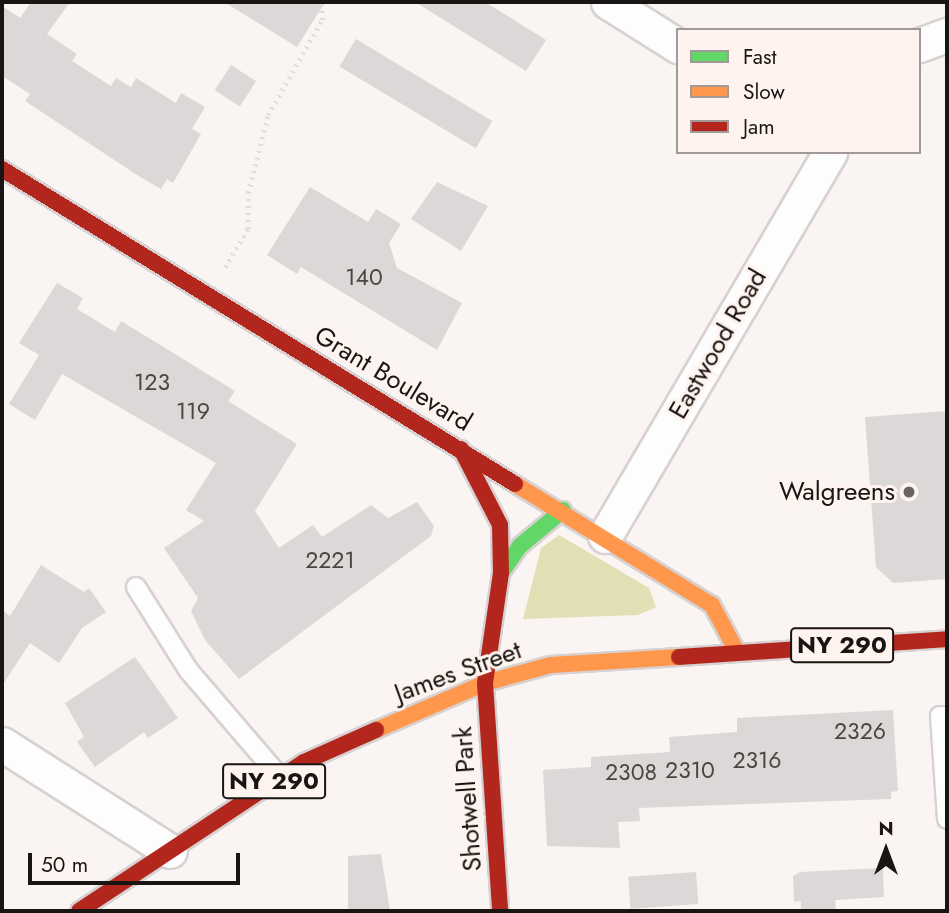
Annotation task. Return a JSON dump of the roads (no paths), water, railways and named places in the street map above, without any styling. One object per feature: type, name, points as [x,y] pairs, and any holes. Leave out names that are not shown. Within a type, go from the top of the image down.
[{"type":"street","points":[[608,2],[676,45]]},
{"type":"street","points":[[921,44],[947,35]]},
{"type":"street","name":"Eastwood Road","points":[[606,536],[829,154]]},
{"type":"street","name":"Grant Boulevard","points":[[2,169],[606,536],[712,605],[737,652]]},
{"type":"street","name":"Shotwell Park","points":[[461,449],[500,526],[500,573],[485,683],[500,911]]},
{"type":"street","points":[[500,573],[520,546],[563,510]]},
{"type":"street","name":"James Street","points":[[79,911],[280,777],[485,683],[551,665],[947,639]]},
{"type":"street","points":[[2,744],[170,851]]},
{"type":"lane","points":[[136,587],[189,671],[280,777]]},
{"type":"lane","points":[[947,716],[940,716],[947,819]]},
{"type":"place","name":"Walgreens","points":[[909,492]]}]
